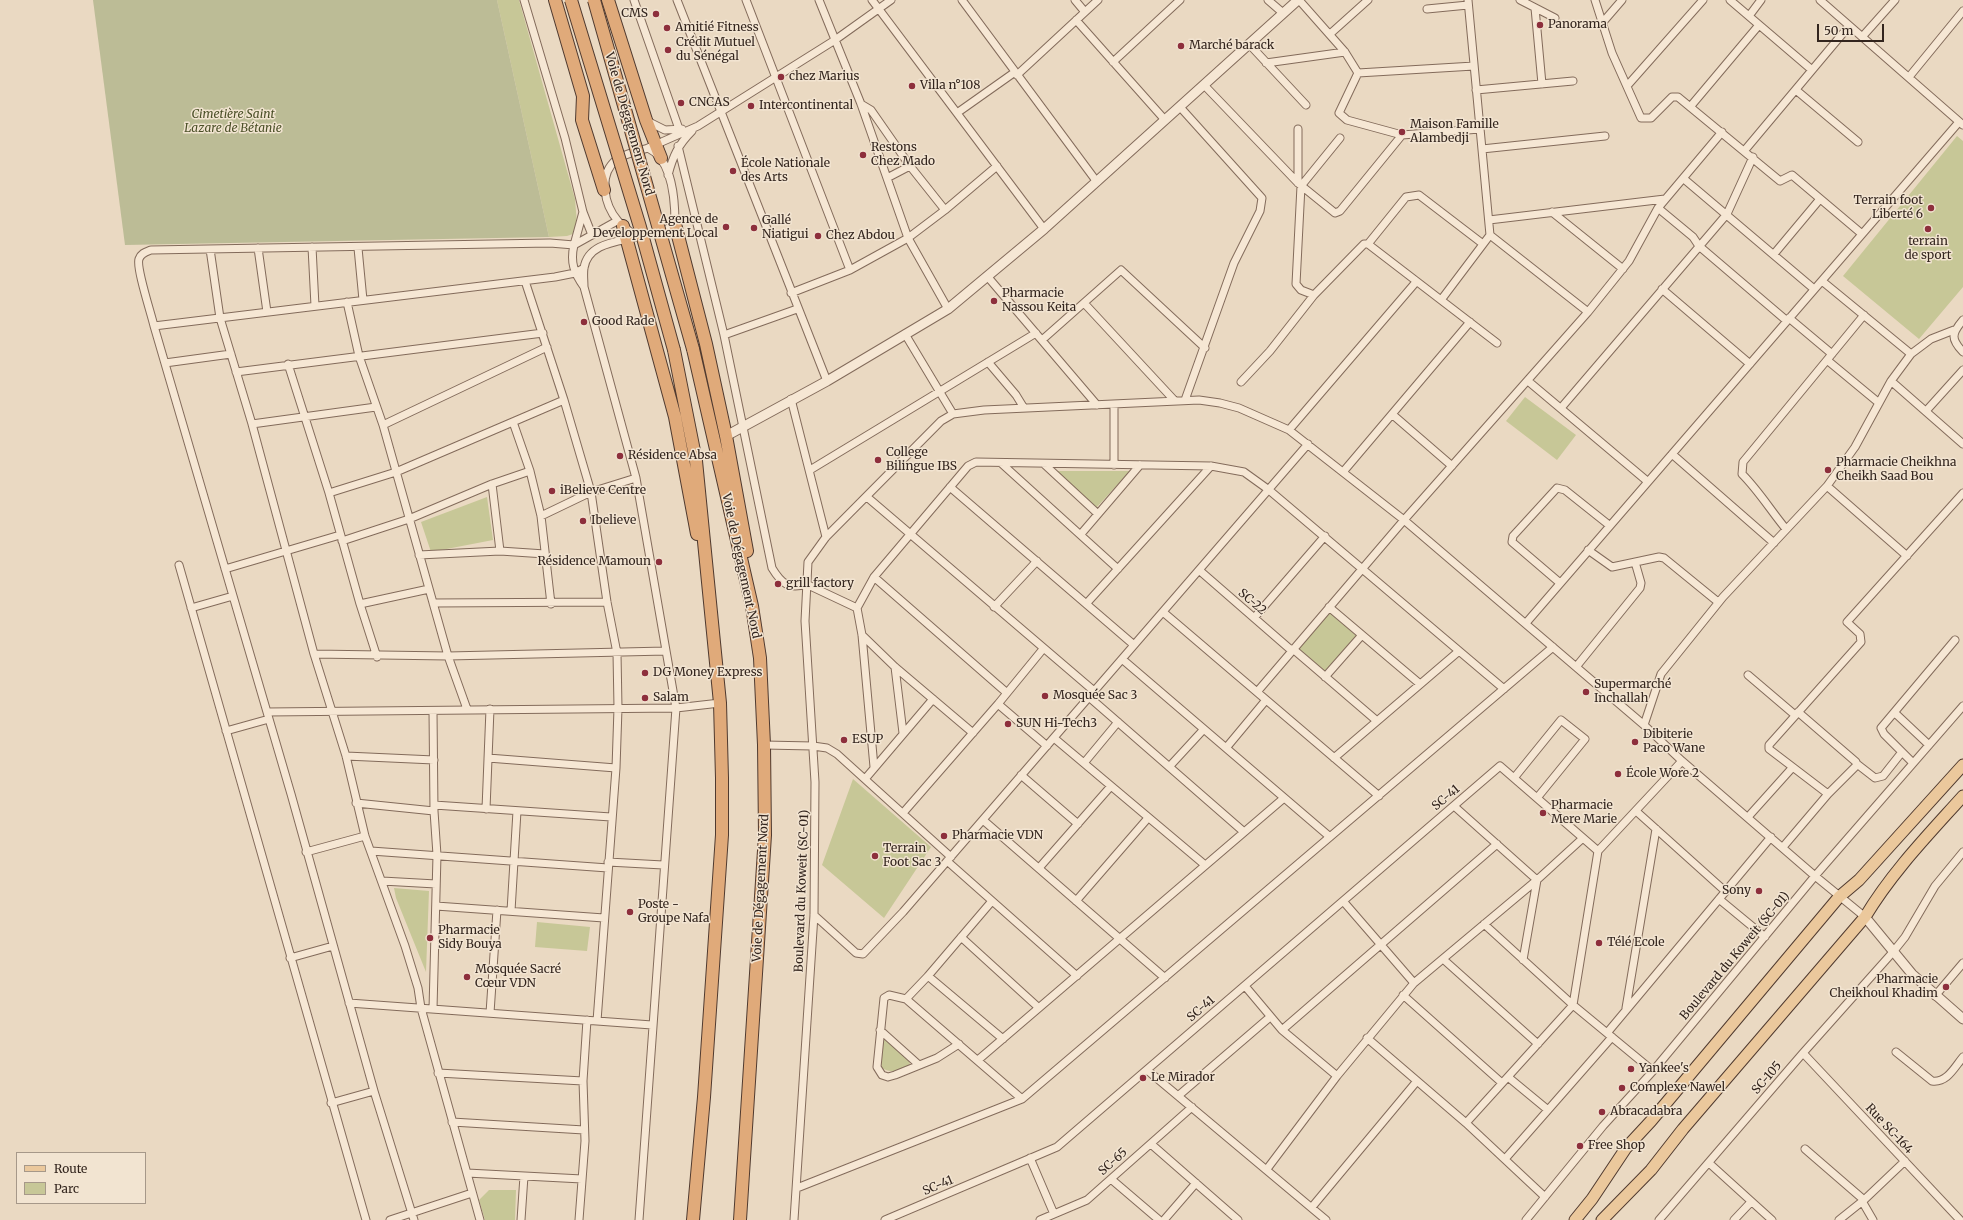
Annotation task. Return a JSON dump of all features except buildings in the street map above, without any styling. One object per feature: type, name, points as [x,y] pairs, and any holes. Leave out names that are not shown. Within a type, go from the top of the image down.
[{"type":"highway","points":[[555,0],[583,96],[582,120],[604,190]]},
{"type":"highway","name":"Voie de Dégagement Nord","points":[[571,0],[640,227],[674,350],[696,461],[720,702],[722,835],[693,1220]]},
{"type":"highway","name":"Voie de Dégagement Nord","points":[[594,0],[693,349],[752,606],[760,658],[764,745],[765,835],[743,1152],[740,1220]]},
{"type":"highway","points":[[608,0],[646,120],[652,147],[661,158]]},
{"type":"highway","points":[[620,224],[631,238],[675,417],[693,515],[706,569]]},
{"type":"highway","points":[[674,224],[706,344],[726,436],[749,566],[752,606]]},
{"type":"main road","points":[[1575,1220],[1592,1199],[1626,1148],[1651,1121],[1839,897],[1859,880],[1963,765]]},
{"type":"main road","points":[[1602,1220],[1651,1170],[1682,1129],[1865,916],[1878,895],[1916,848],[1963,796]]},
{"type":"street","points":[[524,0],[565,138],[583,212],[592,235]]},
{"type":"street","points":[[634,0],[679,130]]},
{"type":"street","points":[[677,0],[791,294],[827,380]]},
{"type":"street","points":[[746,0],[777,77],[850,270]]},
{"type":"street","points":[[819,0],[861,104],[908,238],[948,309]]},
{"type":"street","points":[[872,0],[1044,229]]},
{"type":"street","points":[[413,1217],[374,1091],[268,716],[154,326],[139,268],[139,257],[143,253],[151,250],[550,244],[574,245],[592,235],[620,224],[604,190],[606,173],[616,159],[652,147],[698,126],[835,40],[891,0]]},
{"type":"street","points":[[962,0],[1097,182]]},
{"type":"street","points":[[1075,0],[1085,12]]},
{"type":"street","points":[[957,113],[1016,73],[1098,0]]},
{"type":"street","points":[[1113,62],[1180,0]]},
{"type":"street","points":[[1268,0],[1283,13]]},
{"type":"street","points":[[726,436],[827,380],[948,309],[1044,229],[1298,0],[1345,52],[1358,73]]},
{"type":"street","points":[[1330,34],[1368,0]]},
{"type":"street","points":[[1595,0],[1612,53],[1641,118],[1651,118],[1675,96],[1745,150],[1780,180],[1792,175],[1862,234]]},
{"type":"street","points":[[1603,22],[1622,0]]},
{"type":"street","points":[[1627,86],[1703,0]]},
{"type":"street","points":[[1730,0],[1812,70]]},
{"type":"street","points":[[1749,16],[1761,0]]},
{"type":"street","points":[[1526,623],[1814,289],[1961,123],[1820,0]]},
{"type":"street","points":[[1862,37],[1895,0]]},
{"type":"street","points":[[1524,1],[1555,18]]},
{"type":"street","points":[[1427,9],[1468,2],[1490,235],[1440,300]]},
{"type":"street","points":[[1535,8],[1542,84]]},
{"type":"street","points":[[1909,77],[1963,11]]},
{"type":"street","points":[[1076,20],[1165,120]]},
{"type":"street","points":[[1690,107],[1759,25]]},
{"type":"street","points":[[1745,150],[1849,26]]},
{"type":"street","points":[[1249,44],[1306,105]]},
{"type":"street","points":[[1266,63],[1345,52]]},
{"type":"street","points":[[1358,73],[1474,66]]},
{"type":"street","points":[[1358,73],[1339,113],[1346,120],[1402,134],[1480,129]]},
{"type":"street","points":[[1476,90],[1573,81]]},
{"type":"street","points":[[1204,85],[1299,185],[1333,213],[1338,212],[1402,134]]},
{"type":"street","points":[[1796,90],[1858,142]]},
{"type":"street","points":[[861,104],[871,110],[910,166],[945,210]]},
{"type":"street","points":[[1180,107],[1262,198],[1260,211],[1234,263],[1205,348],[1185,400]]},
{"type":"street","points":[[646,120],[665,130],[679,130],[698,126]]},
{"type":"street","points":[[668,176],[673,155],[678,146],[698,126]]},
{"type":"street","points":[[1298,129],[1299,185],[1296,284],[1301,290],[1314,295]]},
{"type":"street","points":[[1257,692],[1362,568],[1588,312],[1623,269],[1658,208],[1684,179],[1722,132]]},
{"type":"street","points":[[1482,149],[1606,136]]},
{"type":"street","points":[[1299,185],[1340,138]]},
{"type":"street","points":[[678,146],[724,335],[744,426],[772,568],[778,579],[789,587],[798,587],[806,584],[857,608]]},
{"type":"street","points":[[1561,408],[1727,214],[1753,157]]},
{"type":"street","points":[[584,287],[584,268],[588,255],[596,248],[665,230],[674,224],[673,194],[661,158]]},
{"type":"street","points":[[887,178],[910,166]]},
{"type":"street","points":[[791,294],[850,270],[908,238],[945,210],[997,166]]},
{"type":"street","points":[[1684,179],[1814,289]]},
{"type":"street","points":[[1241,382],[1270,351],[1314,295],[1364,244],[1368,244],[1406,197],[1419,195],[1483,244]]},
{"type":"street","points":[[1489,220],[1665,199]]},
{"type":"street","points":[[1774,254],[1820,199]]},
{"type":"street","points":[[1658,208],[1693,237],[1699,246],[1832,354]]},
{"type":"street","points":[[583,212],[572,255],[576,273],[584,287],[636,478],[676,708],[663,865],[639,1220]]},
{"type":"street","points":[[1552,212],[1623,269]]},
{"type":"street","points":[[1490,235],[1588,312]]},
{"type":"street","points":[[1368,244],[1497,343]]},
{"type":"street","points":[[258,248],[266,312]]},
{"type":"street","points":[[312,248],[315,306]]},
{"type":"street","points":[[358,248],[363,300]]},
{"type":"street","points":[[210,249],[220,318],[252,424],[314,654],[346,756],[365,836],[405,946],[418,988],[421,1008],[438,1073],[480,1220]]},
{"type":"street","points":[[154,326],[525,281],[576,273],[584,268]]},
{"type":"street","points":[[1042,340],[1121,270],[1205,348]]},
{"type":"street","points":[[987,276],[1097,405]]},
{"type":"street","points":[[1822,280],[1911,354]]},
{"type":"street","points":[[525,281],[564,400],[591,492],[607,602],[617,653],[618,708],[616,768],[611,817],[598,1021]]},
{"type":"street","points":[[1289,430],[1416,282]]},
{"type":"street","points":[[1662,289],[1750,364]]},
{"type":"street","points":[[347,302],[359,356],[396,472],[448,656],[467,709]]},
{"type":"street","points":[[1084,303],[1174,400]]},
{"type":"street","points":[[724,335],[797,309]]},
{"type":"street","points":[[1786,529],[1767,507],[1758,491],[1742,474],[1743,462],[1864,315]]},
{"type":"street","points":[[1644,725],[1661,674],[1718,602],[1827,486],[1855,447],[1891,381],[1911,354],[1931,339],[1954,330],[1963,320]]},
{"type":"street","points":[[1343,472],[1393,415],[1470,322]]},
{"type":"street","points":[[1954,330],[1956,345],[1963,352]]},
{"type":"street","points":[[236,372],[288,364],[543,333]]},
{"type":"street","points":[[810,470],[1036,333]]},
{"type":"street","points":[[905,334],[953,414]]},
{"type":"street","points":[[382,425],[547,347]]},
{"type":"street","points":[[165,363],[231,354]]},
{"type":"street","points":[[1827,360],[1879,403]]},
{"type":"street","points":[[988,362],[1016,395],[1024,408]]},
{"type":"street","points":[[288,364],[303,416],[329,493],[360,604],[377,656]]},
{"type":"street","points":[[1926,411],[1963,370]]},
{"type":"street","points":[[1528,380],[1648,481]]},
{"type":"street","points":[[1891,381],[1963,444]]},
{"type":"street","points":[[791,399],[826,537]]},
{"type":"street","points":[[329,493],[396,472],[564,400]]},
{"type":"street","points":[[826,537],[867,497],[927,434],[941,421],[953,414],[984,410],[1174,400],[1220,403],[1252,413],[1289,430],[1308,444],[1404,520],[1526,623],[1839,897],[1865,916],[1912,974],[1935,996],[1963,1019]]},
{"type":"street","points":[[1114,404],[1114,465]]},
{"type":"street","points":[[252,424],[376,407]]},
{"type":"street","points":[[1393,415],[1452,466]]},
{"type":"street","points":[[513,422],[530,471],[541,516],[550,604]]},
{"type":"street","points":[[814,916],[856,952],[863,954],[949,859],[1308,444]]},
{"type":"street","points":[[1672,454],[1774,543]]},
{"type":"street","points":[[874,767],[862,635],[857,608],[874,577],[909,534],[972,463],[1211,466],[1244,472],[1269,490],[1325,536],[1504,689]]},
{"type":"street","points":[[1001,463],[1118,569]]},
{"type":"street","points":[[1044,464],[1098,514]]},
{"type":"street","points":[[1081,534],[1140,465]]},
{"type":"street","points":[[1086,604],[1211,466]]},
{"type":"street","points":[[225,569],[409,519],[492,484],[530,471]]},
{"type":"street","points":[[541,516],[591,492],[636,478]]},
{"type":"street","points":[[492,484],[500,551]]},
{"type":"street","points":[[1827,486],[1907,556]]},
{"type":"street","points":[[950,487],[1134,645]]},
{"type":"street","points":[[1560,584],[1512,542],[1513,536],[1557,488],[1565,490],[1609,525]]},
{"type":"street","points":[[1828,794],[1792,768],[1768,748],[1797,713],[1861,642],[1860,634],[1847,622],[1963,493]]},
{"type":"street","points":[[867,497],[1043,649],[1094,691]]},
{"type":"street","points":[[1254,618],[1325,536]]},
{"type":"street","name":"Boulevard du Koweit (SC-01)","points":[[794,1220],[814,916],[815,782],[805,621],[806,584],[808,562],[826,537]]},
{"type":"street","points":[[1588,550],[1608,566],[1615,567],[1659,557],[1664,558],[1718,602]]},
{"type":"street","points":[[419,555],[500,551],[545,554]]},
{"type":"street","points":[[994,607],[1037,561]]},
{"type":"street","points":[[1576,667],[1640,588],[1641,583],[1635,562]]},
{"type":"street","points":[[179,566],[331,1103],[366,1220]]},
{"type":"street","name":"SC-22","points":[[1199,570],[1377,721]]},
{"type":"street","points":[[874,577],[1007,693]]},
{"type":"street","points":[[360,604],[429,589]]},
{"type":"street","points":[[191,608],[233,596]]},
{"type":"street","points":[[433,603],[550,604],[607,602]]},
{"type":"street","points":[[1329,607],[1420,684]]},
{"type":"street","points":[[1163,612],[1379,796]]},
{"type":"street","points":[[862,635],[895,667],[973,733]]},
{"type":"street","points":[[1325,677],[1362,635]]},
{"type":"street","points":[[1913,763],[1882,731],[1881,728],[1955,640]]},
{"type":"street","points":[[797,1188],[1022,1099],[1553,647]]},
{"type":"street","points":[[903,813],[998,704],[1043,649]]},
{"type":"street","points":[[314,654],[448,656],[666,651]]},
{"type":"street","points":[[1334,758],[1459,651]]},
{"type":"street","points":[[1122,659],[1330,837]]},
{"type":"street","points":[[895,667],[903,733]]},
{"type":"street","points":[[1748,675],[1797,713],[1875,778],[1883,776],[1902,752]]},
{"type":"street","points":[[864,779],[933,698]]},
{"type":"street","points":[[1089,698],[1244,832]]},
{"type":"street","points":[[1226,748],[1266,700]]},
{"type":"street","points":[[226,730],[268,716],[331,712],[432,711],[467,709],[676,708],[720,702]]},
{"type":"street","points":[[998,704],[1047,746]]},
{"type":"street","name":"Boulevard du Koweit (SC-01)","points":[[1526,1220],[1603,1126],[1653,1071],[1816,876],[1963,706]]},
{"type":"street","points":[[486,809],[490,709]]},
{"type":"street","points":[[432,711],[434,808],[437,855],[433,1009]]},
{"type":"street","points":[[1895,713],[1929,745]]},
{"type":"street","points":[[1537,798],[1585,739],[1562,720],[1514,778],[1537,798],[1583,838],[1598,851]]},
{"type":"street","points":[[1084,763],[1118,722]]},
{"type":"street","points":[[1169,767],[1204,729]]},
{"type":"street","points":[[1054,738],[1205,866]]},
{"type":"street","points":[[764,745],[813,746],[827,748],[837,754],[903,813],[992,901],[1077,976]]},
{"type":"street","points":[[346,756],[434,760]]},
{"type":"street","points":[[488,758],[616,768]]},
{"type":"street","points":[[1466,1123],[1574,1006],[1598,851],[1682,761]]},
{"type":"street","points":[[1783,847],[1828,794],[1857,764]]},
{"type":"street","name":"SC-41","points":[[885,1220],[1057,1147],[1500,766],[1514,778]]},
{"type":"street","points":[[1748,817],[1792,768]]},
{"type":"street","points":[[1021,775],[1078,824]]},
{"type":"street","points":[[1039,868],[1111,786]]},
{"type":"street","points":[[978,1060],[1284,798]]},
{"type":"street","points":[[356,803],[611,817]]},
{"type":"street","points":[[1454,806],[1536,880]]},
{"type":"street","points":[[511,911],[517,811]]},
{"type":"street","points":[[1636,811],[1725,891]]},
{"type":"street","points":[[1076,901],[1148,818]]},
{"type":"street","points":[[983,820],[1165,978]]},
{"type":"street","points":[[1626,1010],[1656,829]]},
{"type":"street","points":[[306,852],[365,836]]},
{"type":"street","points":[[1504,1159],[1548,1110],[1609,1035],[1626,1010],[1771,837]]},
{"type":"street","points":[[1267,1169],[1367,1038],[1414,983],[1536,880],[1583,838]]},
{"type":"street","points":[[1282,1030],[1497,844]]},
{"type":"street","points":[[371,851],[608,865],[663,865]]},
{"type":"street","name":"SC-105","points":[[1659,1220],[1803,1053],[1893,952],[1905,937],[1935,886],[1963,852]]},
{"type":"street","points":[[1523,960],[1536,880]]},
{"type":"street","points":[[382,881],[436,884]]},
{"type":"street","points":[[1719,899],[1765,937]]},
{"type":"street","points":[[906,999],[928,976],[992,901]]},
{"type":"street","points":[[1343,901],[1414,983]]},
{"type":"street","points":[[436,906],[604,918]]},
{"type":"street","points":[[490,1013],[497,910]]},
{"type":"street","points":[[1484,924],[1574,1006],[1653,1071]]},
{"type":"street","points":[[961,937],[1040,1008]]},
{"type":"street","points":[[290,958],[333,946]]},
{"type":"street","points":[[1443,959],[1538,1044]]},
{"type":"street","points":[[1935,996],[1962,967]]},
{"type":"street","points":[[928,976],[1003,1039]]},
{"type":"street","points":[[1245,986],[1282,1030],[1337,1076]]},
{"type":"street","points":[[959,1044],[941,1056],[919,1066],[891,1077],[882,1075],[877,1067],[884,998],[889,995],[906,999],[978,1060],[1022,1099]]},
{"type":"street","points":[[1403,995],[1502,1083]]},
{"type":"street","points":[[349,1003],[652,1024]]},
{"type":"street","points":[[1178,1096],[1270,1017]]},
{"type":"street","points":[[578,1220],[582,1180],[584,1130],[583,1081],[587,1020]]},
{"type":"street","points":[[880,1030],[919,1066]]},
{"type":"street","points":[[1367,1038],[1466,1123],[1545,1197]]},
{"type":"street","points":[[1896,1052],[1932,1081],[1938,1082],[1944,1080],[1963,1057]]},
{"type":"street","name":"Rue SC-164","points":[[1803,1053],[1960,1220]]},
{"type":"street","points":[[1147,1070],[1312,1207],[1320,1218]]},
{"type":"street","points":[[438,1073],[583,1081]]},
{"type":"street","points":[[1508,1077],[1548,1110]]},
{"type":"street","points":[[1312,1207],[1417,1081]]},
{"type":"street","points":[[331,1103],[374,1091]]},
{"type":"street","name":"SC-65","points":[[1040,1220],[1087,1200],[1192,1107]]},
{"type":"street","points":[[452,1122],[584,1130]]},
{"type":"street","points":[[1151,1144],[1238,1220]]},
{"type":"street","points":[[1805,1149],[1863,1200],[1873,1220]]},
{"type":"street","points":[[1030,1158],[1054,1214]]},
{"type":"street","points":[[1839,1220],[1905,1161]]},
{"type":"street","points":[[1709,1163],[1772,1220]]},
{"type":"street","points":[[466,1173],[582,1180]]},
{"type":"street","points":[[521,1220],[524,1176]]},
{"type":"street","points":[[1111,1179],[1159,1220]]},
{"type":"street","points":[[1164,1220],[1196,1184]]},
{"type":"street","points":[[390,1220],[413,1217],[472,1193]]},
{"type":"street","points":[[1734,1220],[1751,1202]]},
{"type":"green space","name":"Cimetière Saint Lazare de Bétanie","points":[[93,0],[497,0],[549,237],[125,245]]},
{"type":"green space","points":[[497,0],[519,0],[575,199],[577,224],[573,234],[567,236],[549,237]]},
{"type":"green space","name":"Terrain foot Liberté 6","points":[[1957,136],[1963,141],[1963,287],[1919,339],[1843,276]]},
{"type":"green space","points":[[1525,397],[1576,435],[1557,460],[1506,421]]},
{"type":"green space","points":[[1054,471],[1130,471],[1096,508]]},
{"type":"green space","points":[[487,497],[493,540],[431,552],[421,522]]},
{"type":"green space","points":[[1329,611],[1360,639],[1327,674],[1297,647]]},
{"type":"green space","name":"Terrain Foot Sac 3","points":[[853,779],[931,847],[884,918],[822,865]]},
{"type":"green space","points":[[394,888],[429,891],[426,972],[396,898]]},
{"type":"green space","points":[[537,922],[590,927],[587,951],[535,947]]},
{"type":"green space","points":[[885,1039],[909,1061],[910,1064],[897,1071],[889,1071],[882,1068],[880,1060],[882,1040]]},
{"type":"green space","points":[[489,1190],[516,1190],[515,1220],[485,1220],[479,1200]]},
{"type":"place","name":"CMS","points":[[656,14]]},
{"type":"place","name":"Panorama","points":[[1540,25]]},
{"type":"place","name":"Amitié Fitness","points":[[667,28]]},
{"type":"place","name":"Marché barack","points":[[1181,46]]},
{"type":"place","name":"Crédit Mutuel du Sénégal","points":[[668,50]]},
{"type":"place","name":"chez Marius","points":[[781,77]]},
{"type":"place","name":"Villa n°108","points":[[912,86]]},
{"type":"place","name":"CNCAS","points":[[681,103]]},
{"type":"place","name":"Intercontinental","points":[[751,106]]},
{"type":"place","name":"Maison Famille Alambedji","points":[[1402,132]]},
{"type":"place","name":"Restons Chez Mado","points":[[863,155]]},
{"type":"place","name":"École Nationale des Arts","points":[[733,171]]},
{"type":"place","name":"Terrain foot Liberté 6","points":[[1931,208]]},
{"type":"place","name":"Agence de Developpement Local","points":[[726,227]]},
{"type":"place","name":"Gallé Niatigui","points":[[754,228]]},
{"type":"place","name":"terrain de sport","points":[[1928,229]]},
{"type":"place","name":"Chez Abdou","points":[[818,236]]},
{"type":"place","name":"Pharmacie Nassou Keita","points":[[994,301]]},
{"type":"place","name":"Good Rade","points":[[584,322]]},
{"type":"place","name":"Résidence Absa","points":[[620,456]]},
{"type":"place","name":"College Bilingue IBS","points":[[878,460]]},
{"type":"place","name":"Pharmacie Cheikhna Cheikh Saad Bou","points":[[1828,470]]},
{"type":"place","name":"iBelieve Centre","points":[[552,491]]},
{"type":"place","name":"Ibelieve","points":[[583,521]]},
{"type":"place","name":"Résidence Mamoun","points":[[659,562]]},
{"type":"place","name":"grill factory","points":[[778,584]]},
{"type":"place","name":"DG Money Express","points":[[645,673]]},
{"type":"place","name":"Supermarché Inchallah","points":[[1586,692]]},
{"type":"place","name":"Mosquée Sac 3","points":[[1045,696]]},
{"type":"place","name":"Salam","points":[[645,698]]},
{"type":"place","name":"SUN Hi-Tech3","points":[[1008,724]]},
{"type":"place","name":"ESUP","points":[[844,740]]},
{"type":"place","name":"Dibiterie Paco Wane","points":[[1635,742]]},
{"type":"place","name":"École Wore 2","points":[[1618,774]]},
{"type":"place","name":"Pharmacie Mere Marie","points":[[1543,813]]},
{"type":"place","name":"Pharmacie VDN","points":[[944,836]]},
{"type":"place","name":"Terrain Foot Sac 3","points":[[875,856]]},
{"type":"place","name":"Sony","points":[[1759,891]]},
{"type":"place","name":"Poste - Groupe Nafa","points":[[630,912]]},
{"type":"place","name":"Pharmacie Sidy Bouya","points":[[430,938]]},
{"type":"place","name":"Télé Ecole","points":[[1599,943]]},
{"type":"place","name":"Mosquée Sacré Cœur VDN","points":[[467,977]]},
{"type":"place","name":"Pharmacie Cheikhoul Khadim","points":[[1946,987]]},
{"type":"place","name":"Yankee's","points":[[1631,1069]]},
{"type":"place","name":"Le Mirador","points":[[1143,1078]]},
{"type":"place","name":"Complexe Nawel","points":[[1622,1088]]},
{"type":"place","name":"Abracadabra","points":[[1602,1112]]},
{"type":"place","name":"Free Shop","points":[[1580,1146]]}]
